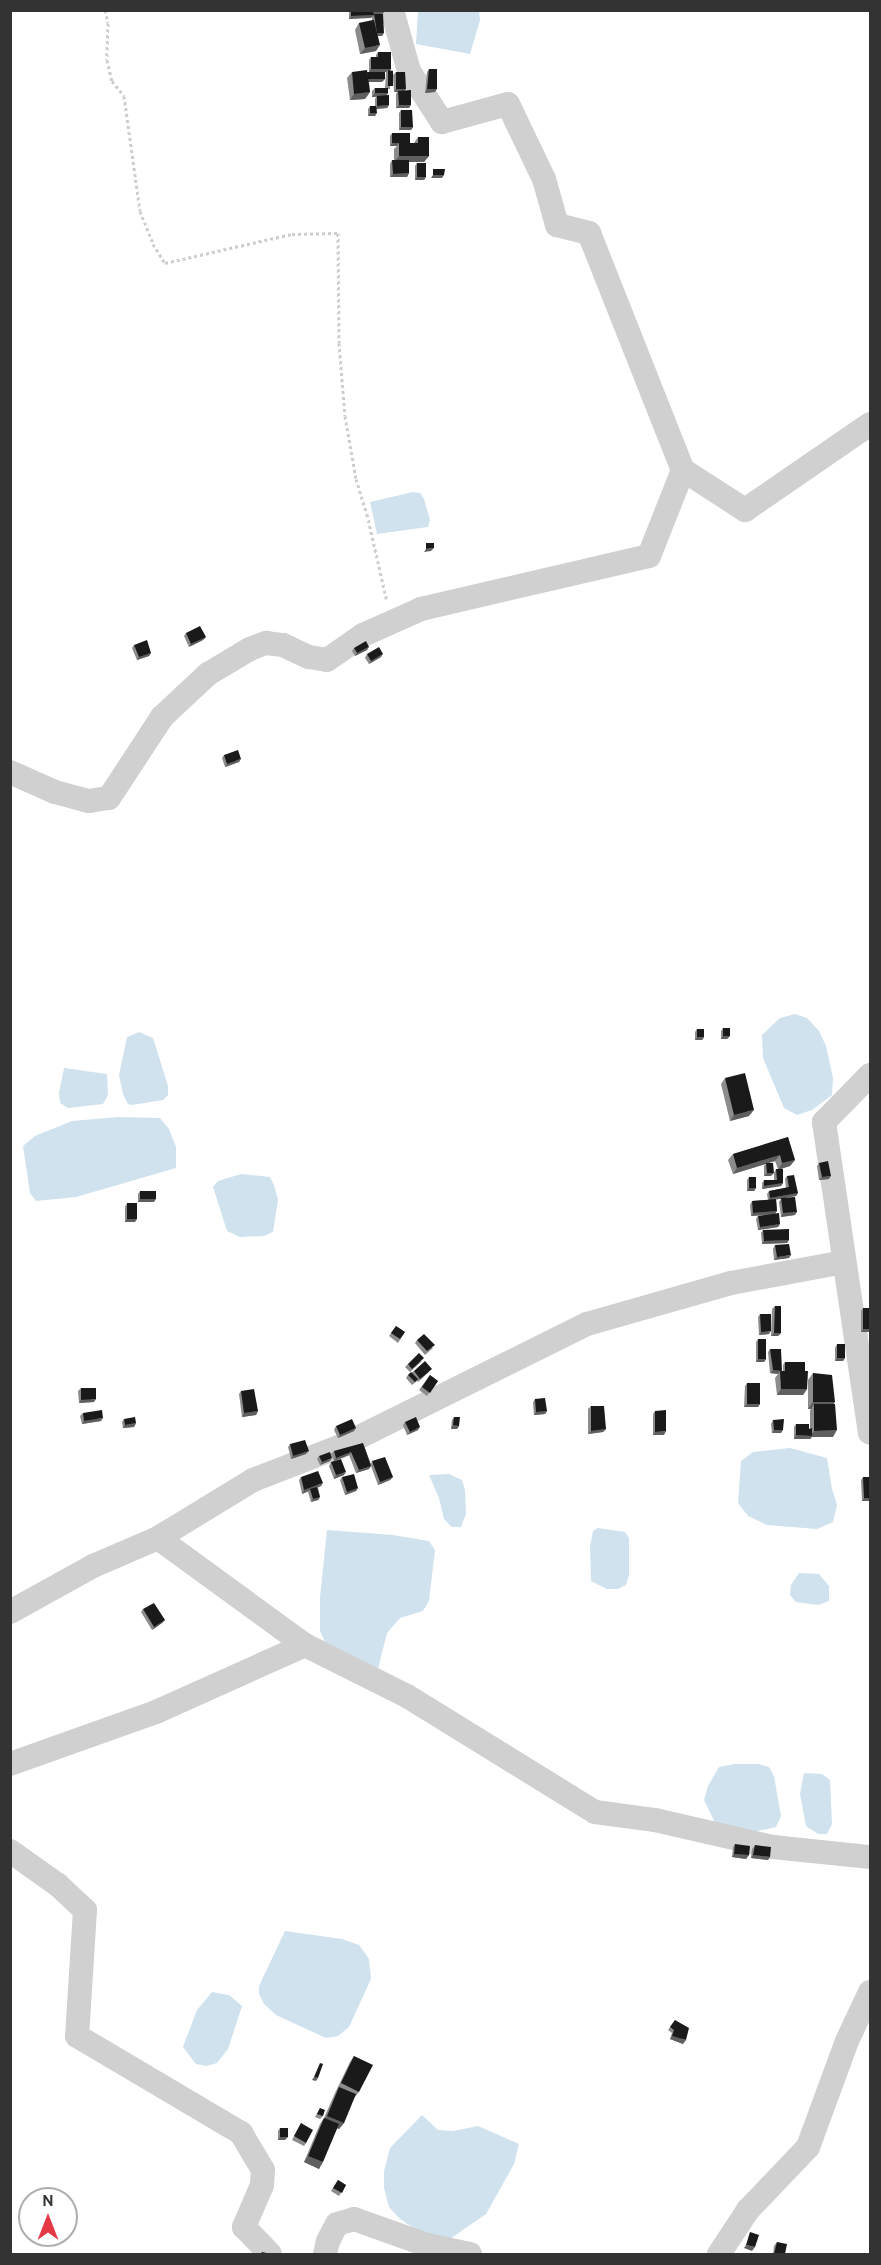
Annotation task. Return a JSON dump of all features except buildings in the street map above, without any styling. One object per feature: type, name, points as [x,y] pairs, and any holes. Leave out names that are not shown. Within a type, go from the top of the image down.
[{"type":"street","points":[[392,10],[409,71],[442,122],[508,104],[544,179],[557,225],[589,233],[683,470],[745,510],[870,424]]},
{"type":"street","points":[[10,772],[55,792],[89,801],[109,798],[162,717],[185,693],[229,660],[266,643],[283,645],[309,657],[327,660],[363,635],[421,609],[649,556],[683,470]]},
{"type":"street","points":[[870,1075],[824,1122],[870,1433]]},
{"type":"street","points":[[10,1612],[93,1566],[158,1538],[253,1480],[341,1446],[587,1324],[731,1283],[844,1262]]},
{"type":"street","points":[[158,1538],[305,1645],[407,1696],[595,1812],[655,1820],[773,1847],[870,1857]]},
{"type":"street","points":[[10,1764],[156,1712],[305,1645]]},
{"type":"street","points":[[10,1851],[58,1885],[84,1910],[77,2036],[241,2133],[263,2170],[262,2185],[244,2227],[270,2254]]},
{"type":"street","points":[[719,2254],[748,2210],[808,2147],[847,2041],[870,1992]]},
{"type":"street","points":[[325,2254],[328,2241],[337,2224],[354,2218],[427,2245],[470,2254]]},
{"type":"path","points":[[105,10],[108,23],[107,60],[112,81],[124,96],[140,212],[153,244],[165,263],[292,234],[338,233],[339,343],[345,416],[356,479],[367,514],[391,622]]},
{"type":"water","points":[[418,11],[479,11],[480,20],[470,54],[416,44]]},
{"type":"water","points":[[413,492],[420,493],[424,499],[430,520],[428,527],[377,534],[370,502]]},
{"type":"water","points":[[795,1014],[807,1018],[819,1031],[826,1046],[833,1078],[832,1095],[812,1110],[797,1115],[784,1108],[763,1058],[762,1035],[780,1018]]},
{"type":"water","points":[[139,1032],[153,1038],[168,1086],[168,1095],[163,1100],[132,1105],[128,1104],[123,1094],[119,1075],[127,1037]]},
{"type":"water","points":[[64,1068],[107,1074],[108,1095],[103,1104],[68,1108],[60,1103],[59,1093]]},
{"type":"water","points":[[118,1117],[160,1118],[169,1129],[176,1147],[176,1168],[76,1197],[36,1201],[30,1193],[23,1146],[35,1136],[72,1121]]},
{"type":"water","points":[[241,1174],[270,1177],[278,1200],[273,1232],[264,1236],[240,1237],[227,1231],[213,1187],[218,1181]]},
{"type":"water","points":[[790,1448],[827,1458],[837,1505],[833,1522],[817,1529],[767,1525],[748,1516],[738,1503],[741,1461],[753,1452]]},
{"type":"water","points":[[449,1474],[462,1480],[465,1490],[466,1514],[461,1527],[452,1527],[444,1519],[439,1498],[429,1475]]},
{"type":"water","points":[[598,1528],[625,1532],[629,1538],[629,1575],[626,1585],[618,1589],[607,1589],[591,1581],[590,1547],[593,1531]]},
{"type":"water","points":[[327,1530],[393,1535],[429,1541],[435,1550],[429,1601],[423,1611],[400,1618],[387,1633],[378,1669],[325,1642],[320,1631],[320,1597]]},
{"type":"water","points":[[799,1573],[819,1574],[829,1586],[829,1601],[818,1605],[796,1602],[790,1595],[791,1585]]},
{"type":"water","points":[[759,1764],[769,1767],[774,1776],[781,1816],[776,1827],[754,1832],[717,1827],[704,1800],[708,1786],[719,1767]]},
{"type":"water","points":[[804,1773],[822,1774],[830,1780],[832,1824],[827,1834],[818,1834],[806,1826],[800,1794]]},
{"type":"water","points":[[285,1931],[342,1939],[359,1945],[369,1959],[371,1979],[349,2027],[338,2036],[326,2038],[276,2015],[264,2004],[259,1994],[259,1986]]},
{"type":"water","points":[[212,1992],[229,1995],[242,2006],[228,2049],[217,2063],[206,2066],[196,2064],[183,2047],[197,2010]]},
{"type":"water","points":[[422,2115],[438,2130],[453,2131],[478,2126],[519,2144],[514,2164],[486,2214],[447,2241],[415,2229],[400,2219],[389,2207],[384,2188],[384,2171],[390,2148]]}]
